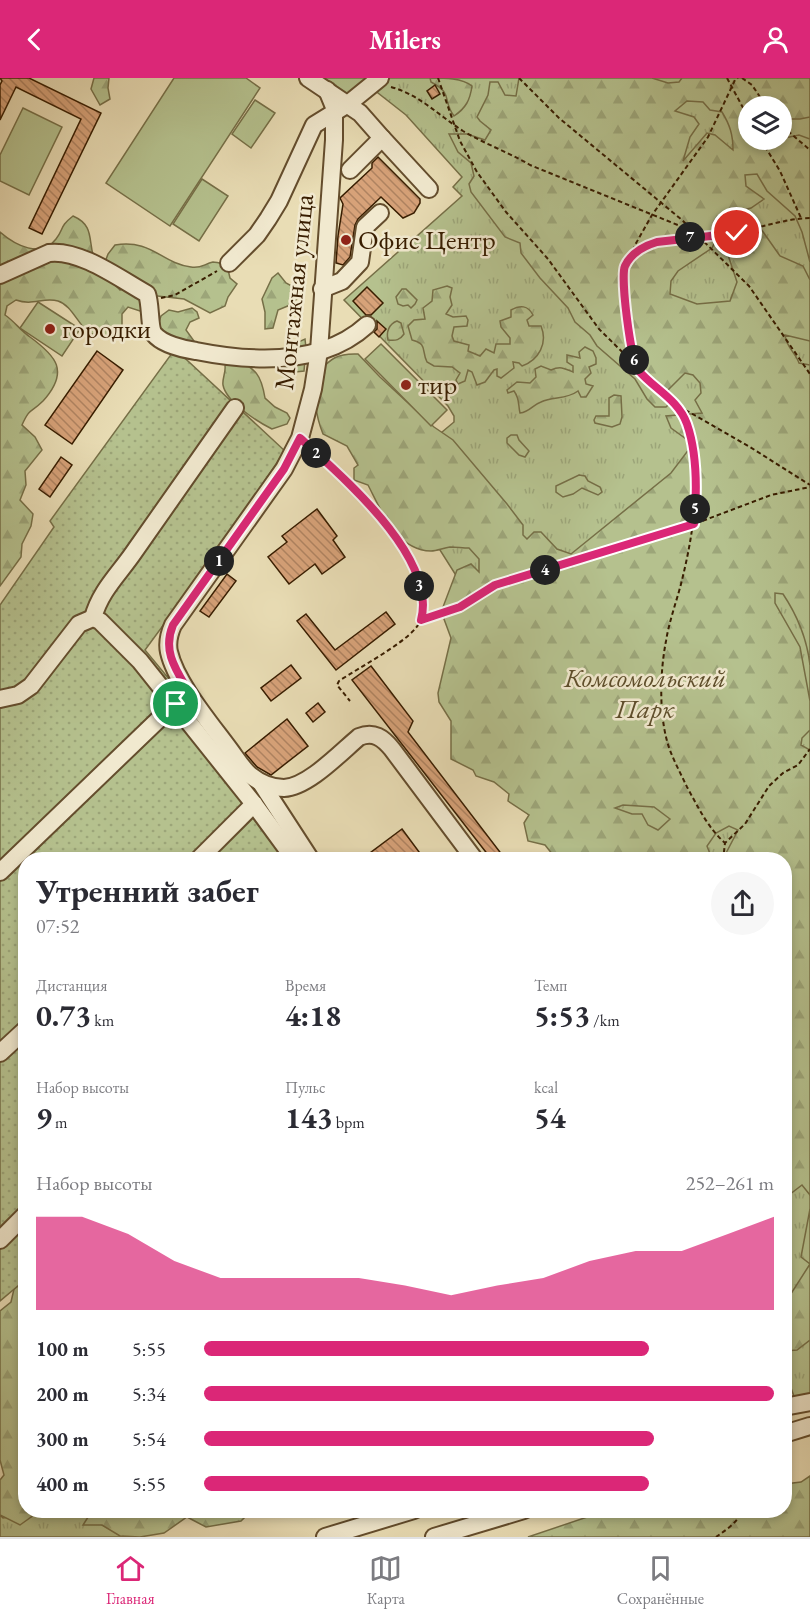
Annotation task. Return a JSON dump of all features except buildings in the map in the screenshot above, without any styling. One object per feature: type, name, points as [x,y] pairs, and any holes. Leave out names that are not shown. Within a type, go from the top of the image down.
[{"type":"street","points":[[308,78],[327,90],[341,108],[371,123],[429,189]]},
{"type":"street","points":[[229,263],[258,235],[268,219],[279,201],[314,125],[341,108],[374,82]]},
{"type":"street","name":"Монтажная улица","points":[[306,852],[261,783],[248,773],[189,692],[172,662],[168,650],[168,636],[173,625],[284,469],[300,438],[313,389],[319,351],[333,156],[341,108]]},
{"type":"street","points":[[350,170],[382,138]]},
{"type":"street","points":[[322,289],[342,281],[360,262],[365,227],[380,213]]},
{"type":"street","points":[[0,274],[49,253],[57,252],[87,260],[147,294],[151,304],[152,332],[173,345],[219,356],[262,359],[319,351],[350,338],[367,325]]},
{"type":"street","points":[[93,618],[103,591],[130,557],[235,408]]},
{"type":"street","points":[[0,699],[18,695],[31,686],[79,624],[93,618],[100,621],[140,661],[176,704],[289,852]]},
{"type":"street","points":[[21,852],[189,692]]},
{"type":"street","points":[[261,783],[275,787],[294,787],[308,779],[359,737],[368,734],[375,735],[392,749],[469,852]]},
{"type":"street","points":[[206,852],[254,804]]},
{"type":"street","points":[[0,872],[18,855]]},
{"type":"street","points":[[0,1053],[18,1036]]},
{"type":"street","points":[[0,1240],[18,1222]]},
{"type":"street","points":[[792,1405],[810,1402]]},
{"type":"street","points":[[792,1432],[810,1426]]},
{"type":"street","points":[[325,1537],[388,1518]]},
{"type":"street","points":[[434,1537],[497,1518]]},
{"type":"path","points":[[438,78],[465,152],[494,197],[548,259],[599,329],[675,404],[759,452],[810,486]]},
{"type":"path","points":[[519,78],[559,118],[695,232],[749,286],[810,374]]},
{"type":"path","points":[[727,78],[738,98]]},
{"type":"path","points":[[637,369],[633,358],[623,282],[624,269],[652,215],[708,137],[735,80],[740,78],[752,85],[759,96]]},
{"type":"path","points":[[374,82],[420,98],[453,124],[486,144],[530,165],[695,232],[708,235]]},
{"type":"path","points":[[792,135],[810,150]]},
{"type":"path","points":[[767,150],[780,171],[801,218]]},
{"type":"path","points":[[631,258],[641,249],[657,242],[737,233],[780,221],[810,218]]},
{"type":"path","points":[[147,294],[162,298],[175,295],[204,280],[229,263]]},
{"type":"path","points":[[675,404],[686,422],[693,454],[696,494],[694,524],[666,641],[662,684],[664,723],[667,742],[684,779],[711,828],[725,843]]},
{"type":"path","points":[[300,438],[340,474],[393,533],[415,571],[424,608],[416,629],[339,681],[337,685],[350,701]]},
{"type":"path","points":[[421,620],[460,607],[495,585],[694,524],[771,495],[810,486]]},
{"type":"path","points":[[724,852],[725,843],[745,825],[769,786],[783,773],[798,765],[810,749]]},
{"type":"path","points":[[716,1537],[739,1518]]},
{"type":"green space","points":[[94,78],[109,78],[110,99],[100,105],[91,89]]},
{"type":"green space","points":[[174,78],[246,78],[260,88],[170,226],[106,183]]},
{"type":"green space","name":"Комсомольский Парк","points":[[308,78],[810,78],[810,1402],[797,1405],[792,1391],[792,852],[557,852],[459,723],[464,588],[392,474],[454,422],[454,416],[448,406],[344,300],[398,252],[397,249],[409,243],[462,196],[453,187],[462,177],[406,115],[369,86],[348,104]]},
{"type":"green space","points":[[430,78],[458,80],[472,86],[467,103],[462,110],[454,116],[443,90],[431,82]]},
{"type":"green space","name":"Комсомольский Парк","points":[[519,78],[652,78],[668,83],[679,82],[682,78],[810,78],[810,117],[792,119],[792,96],[738,96],[738,150],[792,150],[792,136],[799,135],[810,139],[810,262],[795,216],[767,191],[757,174],[745,175],[746,186],[764,199],[751,208],[736,212],[721,230],[712,248],[678,271],[671,281],[670,294],[697,304],[730,301],[737,282],[726,249],[743,232],[761,229],[780,256],[803,266],[810,280],[810,341],[785,335],[799,363],[810,365],[810,665],[801,628],[793,610],[783,594],[775,593],[775,603],[800,647],[810,701],[810,730],[802,738],[801,745],[810,750],[810,1195],[802,1185],[792,1193],[792,852],[727,852],[738,830],[729,826],[716,833],[707,846],[709,852],[551,852],[545,845],[528,841],[524,823],[529,815],[508,801],[509,794],[494,782],[476,776],[473,770],[451,759],[451,721],[439,702],[438,693],[451,638],[444,619],[443,607],[457,570],[471,564],[479,572],[479,559],[469,548],[450,547],[431,551],[408,544],[384,517],[368,485],[354,480],[354,468],[358,465],[347,446],[323,434],[318,419],[315,375],[338,356],[358,354],[434,427],[453,440],[523,525],[523,535],[527,539],[534,532],[541,532],[557,549],[571,554],[671,473],[693,444],[671,428],[666,416],[702,413],[695,400],[701,393],[700,383],[693,375],[685,373],[662,396],[670,403],[666,407],[655,407],[647,399],[635,379],[597,346],[590,335],[575,322],[568,308],[521,253],[520,243],[505,237],[471,192],[469,184],[474,176],[471,163],[458,152],[449,134],[467,134],[485,140],[491,130],[477,117],[488,95],[490,82],[498,82],[505,95],[516,96]],"holes":[[[687,101],[703,102],[710,110],[722,112],[730,130],[733,150],[715,135],[707,133],[683,161],[690,137],[699,124],[694,117],[675,111]],[[623,805],[654,807],[670,819],[658,830],[648,825],[642,814],[632,814],[615,808]]]},
{"type":"green space","points":[[255,100],[275,113],[251,148],[232,134]]},
{"type":"green space","points":[[23,108],[62,127],[29,195],[0,181],[0,155]]},
{"type":"green space","points":[[202,179],[228,196],[199,241],[173,224]]},
{"type":"green space","points":[[73,216],[80,220],[88,230],[96,263],[120,290],[131,285],[104,265],[115,245],[128,244],[147,248],[181,265],[200,267],[213,262],[227,265],[230,278],[237,284],[225,306],[210,313],[184,299],[149,295],[151,307],[140,311],[128,307],[122,314],[122,329],[114,339],[90,333],[67,306],[58,301],[22,302],[16,300],[7,306],[5,315],[47,351],[53,358],[58,373],[51,390],[43,401],[29,413],[22,425],[35,437],[42,450],[25,471],[26,485],[20,500],[33,514],[31,526],[22,544],[21,557],[0,586],[0,232],[28,248],[43,248],[56,239],[64,225]]},
{"type":"green space","points":[[278,273],[286,283],[297,289],[299,297],[290,305],[278,310],[273,328],[265,329],[262,299],[272,278]]},
{"type":"green space","points":[[447,286],[452,288],[450,297],[452,305],[446,314],[453,317],[466,316],[468,320],[467,326],[454,327],[452,336],[454,341],[469,345],[468,351],[480,356],[486,349],[494,353],[496,344],[510,344],[510,338],[501,327],[500,321],[511,317],[511,310],[524,307],[529,309],[533,315],[527,320],[529,326],[541,326],[543,332],[543,345],[533,360],[522,366],[513,362],[514,368],[501,378],[497,376],[497,369],[494,370],[485,382],[477,385],[472,372],[468,370],[465,381],[458,384],[456,380],[460,373],[452,367],[434,366],[427,362],[422,346],[412,340],[408,326],[414,320],[425,319],[423,308],[432,301],[433,290]]},
{"type":"green space","points":[[402,289],[406,289],[417,300],[411,308],[408,305],[398,304],[396,297]]},
{"type":"green space","name":"городки","points":[[38,302],[80,329],[62,356],[20,328]]},
{"type":"green space","points":[[192,308],[197,312],[199,318],[190,322],[186,330],[194,341],[190,348],[157,328],[161,316],[169,310],[178,312]]},
{"type":"green space","points":[[397,321],[401,323],[404,334],[398,340],[388,340],[389,329]]},
{"type":"green space","points":[[305,339],[304,371],[295,372],[281,368],[279,357],[287,347]]},
{"type":"green space","name":"тир","points":[[381,344],[447,410],[431,426],[365,359]]},
{"type":"green space","points":[[585,347],[593,351],[596,358],[596,364],[589,367],[591,373],[585,379],[586,384],[593,386],[586,397],[581,397],[578,391],[569,396],[538,403],[520,413],[516,394],[514,391],[508,393],[507,390],[517,382],[530,383],[536,377],[535,369],[541,366],[551,370],[562,368],[573,372],[573,366],[567,362],[567,355],[580,358],[579,352]]},
{"type":"green space","points":[[175,349],[285,451],[209,563],[145,650],[174,685],[197,721],[300,852],[18,852],[18,1286],[0,1301],[0,605],[54,527],[50,521]]},
{"type":"green space","points":[[234,358],[256,373],[262,383],[265,398],[275,407],[287,413],[290,418],[287,424],[272,429],[236,405],[230,398],[225,391],[223,380],[225,366]]},
{"type":"green space","points":[[614,395],[621,396],[620,424],[612,427],[595,423],[596,416],[609,416],[609,398]]},
{"type":"green space","points":[[517,435],[529,451],[525,457],[519,455],[507,443],[507,438]]},
{"type":"green space","points":[[579,475],[585,476],[588,481],[600,487],[602,492],[598,495],[582,488],[563,497],[556,492],[556,486]]},
{"type":"green space","points":[[810,1209],[810,1264],[801,1257]]},
{"type":"green space","points":[[810,1264],[810,1340],[797,1350],[792,1350],[792,1292]]},
{"type":"green space","points":[[18,1286],[18,1518],[30,1518],[20,1525],[0,1515],[0,1480],[4,1475],[0,1460],[0,1311],[11,1302],[14,1289]]},
{"type":"green space","points":[[810,1476],[810,1537],[528,1537],[584,1518],[792,1518],[792,1483],[801,1482]]},
{"type":"green space","points":[[0,1515],[3,1518],[18,1515],[18,1518],[94,1518],[102,1525],[125,1537],[0,1537]]},
{"type":"green space","points":[[87,1518],[186,1518],[164,1533],[140,1537],[120,1536],[102,1525],[83,1525]]},
{"type":"green space","points":[[189,1518],[244,1518],[241,1521],[206,1527]]},
{"type":"place","name":"Офис Центр","points":[[346,240]]},
{"type":"place","name":"городки","points":[[50,329]]},
{"type":"place","name":"тир","points":[[406,385]]},
{"type":"route","points":[[176,704],[189,692],[168,650],[168,636],[173,625],[284,469],[300,438],[340,474],[393,533],[415,571],[424,608],[421,620],[460,607],[495,585],[694,524],[696,476],[686,422],[680,410],[667,395],[637,369],[633,358],[623,282],[624,269],[636,252],[657,242],[737,233]]}]
